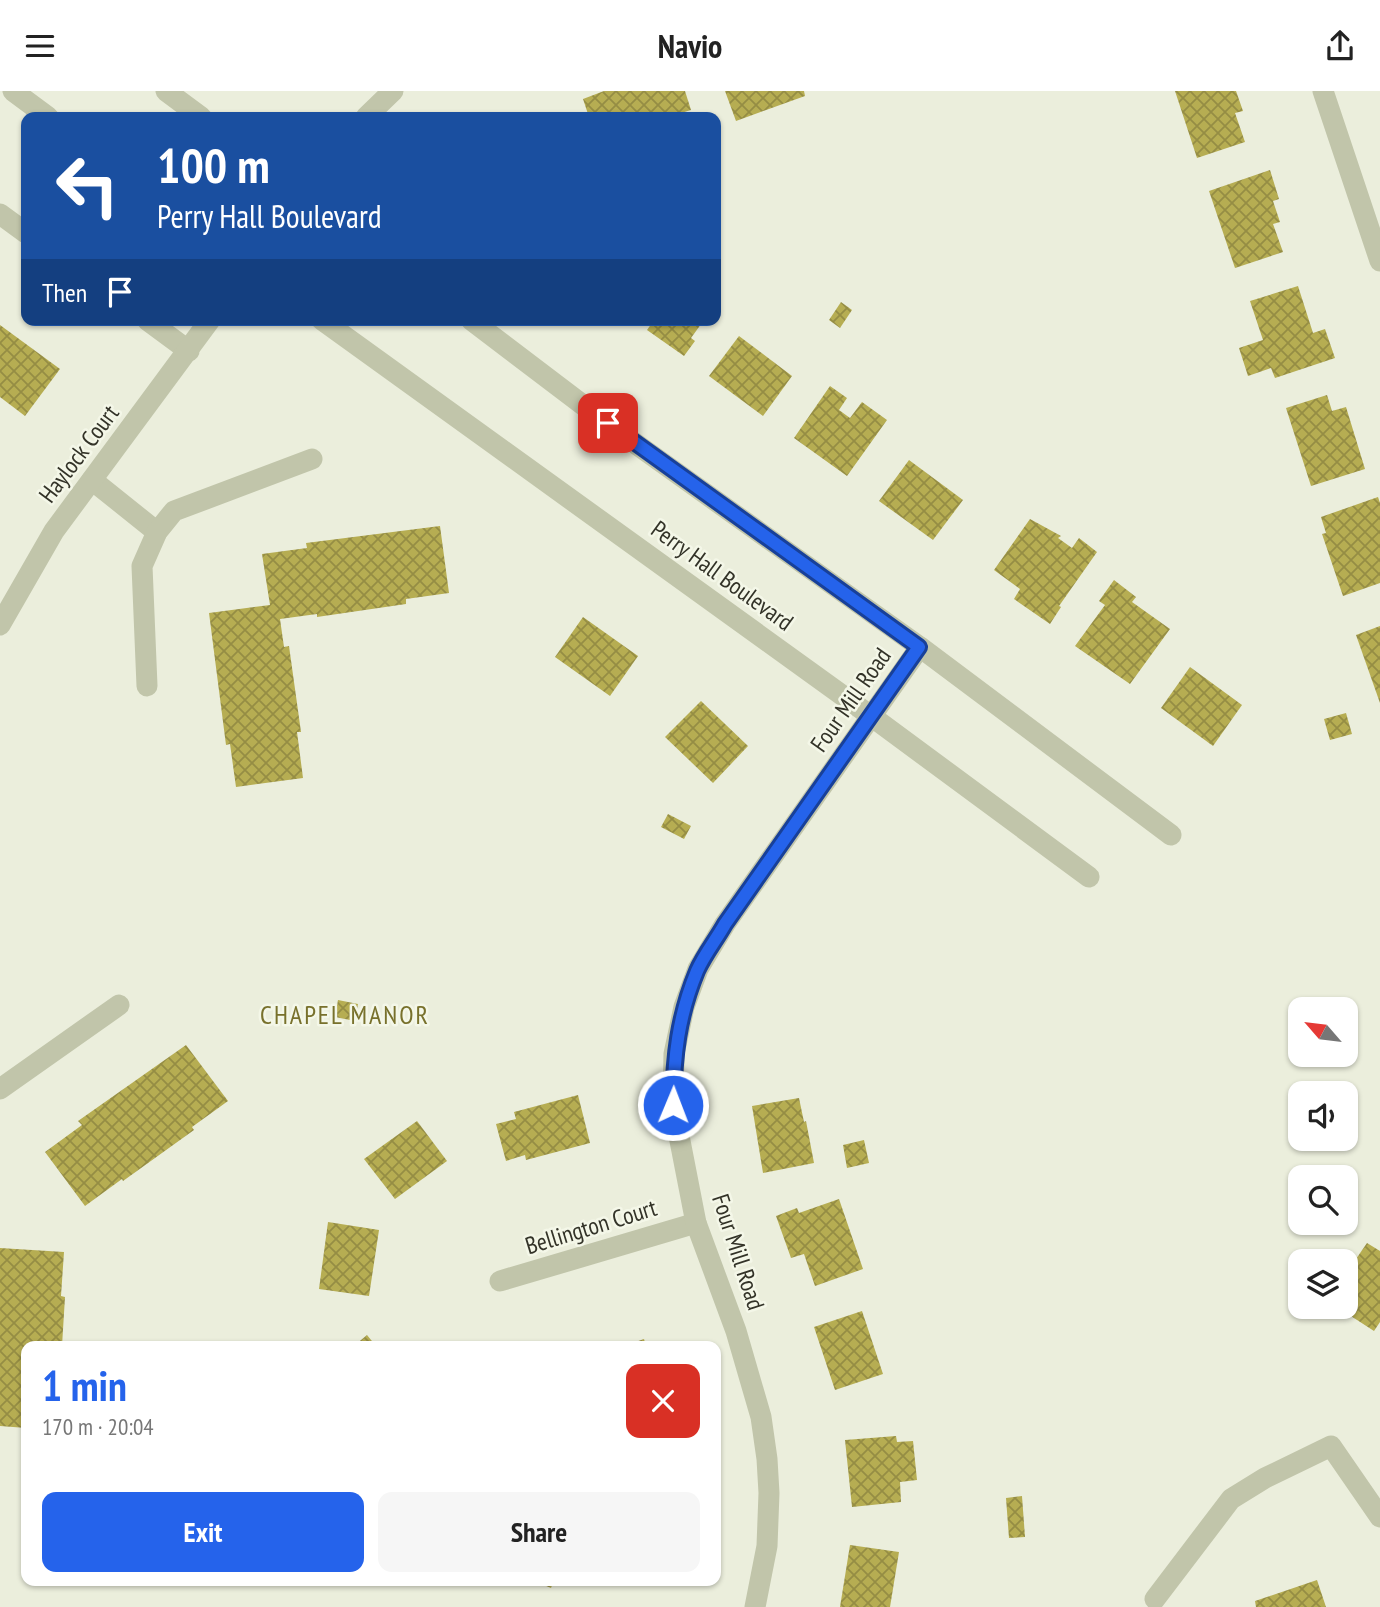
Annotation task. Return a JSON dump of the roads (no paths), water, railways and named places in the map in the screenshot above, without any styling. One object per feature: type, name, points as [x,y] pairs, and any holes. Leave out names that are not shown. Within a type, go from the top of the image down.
[{"type":"street","points":[[13,91],[41,112]]},
{"type":"street","points":[[166,91],[194,112]]},
{"type":"street","points":[[371,112],[393,91]]},
{"type":"street","points":[[1323,91],[1378,251]]},
{"type":"street","points":[[0,214],[21,229]]},
{"type":"street","points":[[155,326],[189,351]]},
{"type":"street","name":"Haylock Court","points":[[0,625],[54,531],[206,326]]},
{"type":"street","name":"Perry Hall Boulevard","points":[[330,326],[871,716],[1089,877]]},
{"type":"street","points":[[479,326],[619,432],[919,647],[1171,835]]},
{"type":"street","points":[[148,686],[142,566],[157,532],[174,511],[312,459]]},
{"type":"street","points":[[92,480],[157,532]]},
{"type":"street","name":"Four Mill Road","points":[[755,1607],[767,1546],[767,1459],[761,1417],[736,1331],[696,1223],[673,1105],[674,1054],[684,1007],[698,969],[725,924],[919,647]]},
{"type":"street","points":[[0,1089],[119,1005]]},
{"type":"street","name":"Bellington Court","points":[[500,1281],[696,1223]]},
{"type":"street","points":[[1155,1599],[1231,1499],[1265,1478],[1331,1447],[1380,1517]]},
{"type":"district","name":"CHAPEL MANOR","points":[[345,1015]]}]
